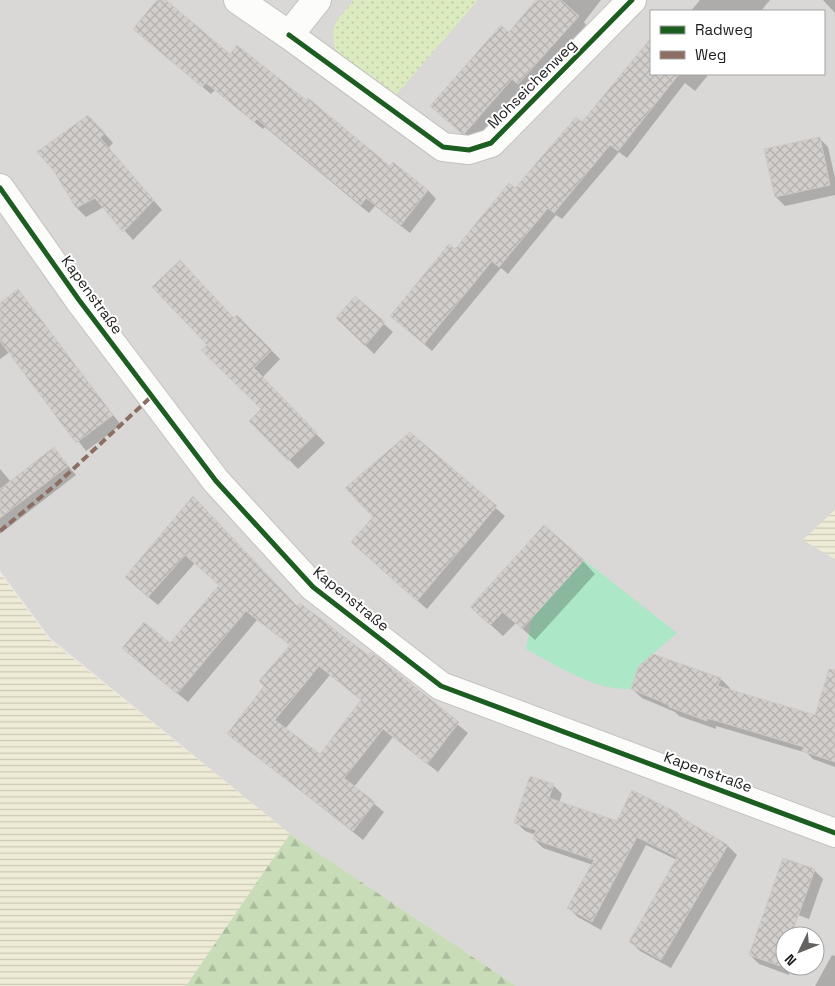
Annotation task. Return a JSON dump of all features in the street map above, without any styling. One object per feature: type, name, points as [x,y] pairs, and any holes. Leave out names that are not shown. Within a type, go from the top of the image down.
[{"type":"street","name":"Mohseichenweg","points":[[238,0],[443,147],[469,150],[491,143],[632,0]]},
{"type":"street","points":[[289,35],[317,0]]},
{"type":"street","name":"Kapenstraße","points":[[0,188],[79,300],[216,481],[313,588],[441,686],[835,833]]},
{"type":"shaded area","points":[[0,0],[835,0],[835,510],[803,540],[835,559],[835,986],[516,986],[290,834],[50,638],[0,571]]},
{"type":"shaded area","points":[[835,510],[835,559],[803,540]]},
{"type":"shaded area","points":[[0,573],[49,639],[290,834],[186,986],[0,986]]},
{"type":"green space","points":[[354,0],[478,0],[394,97],[337,56],[333,37],[335,25]]},
{"type":"green space","points":[[584,560],[677,633],[639,666],[631,689],[617,689],[590,682],[526,649],[532,617]]},
{"type":"green space","points":[[290,834],[516,986],[186,986]]},
{"type":"building","points":[[157,0],[166,0],[230,54],[237,45],[306,100],[308,98],[390,166],[393,162],[428,190],[401,225],[366,198],[361,205],[257,119],[254,122],[206,83],[202,87],[133,29]]},
{"type":"building","points":[[536,0],[561,0],[579,16],[518,84],[512,79],[464,134],[461,133],[430,106],[501,25],[509,32]]},
{"type":"building","points":[[650,39],[650,75],[678,75],[618,151],[610,145],[554,213],[548,208],[499,267],[492,261],[424,344],[390,316],[449,244],[455,249],[509,183],[515,188],[576,117],[582,122]]},
{"type":"building","points":[[88,115],[105,133],[100,138],[154,200],[123,232],[95,198],[76,208],[54,171],[37,152]]},
{"type":"building","points":[[820,137],[830,185],[775,197],[764,149]]},
{"type":"building","points":[[180,260],[234,318],[237,315],[272,350],[254,368],[317,433],[288,461],[249,421],[261,409],[201,350],[207,345],[152,287]]},
{"type":"building","points":[[18,289],[113,415],[76,443],[0,341],[0,303]]},
{"type":"building","points":[[355,296],[385,322],[365,346],[336,318]]},
{"type":"building","points":[[410,432],[497,506],[417,601],[351,542],[373,517],[345,488]]},
{"type":"building","points":[[54,447],[68,466],[0,518],[0,489]]},
{"type":"building","points":[[193,496],[297,606],[300,603],[368,655],[371,652],[459,722],[427,764],[383,729],[344,778],[375,802],[353,831],[227,734],[264,686],[259,681],[290,645],[246,611],[177,694],[122,648],[144,622],[170,643],[219,585],[185,555],[148,597],[125,577]],"holes":[[[319,666],[361,700],[320,754],[275,720]]]},
{"type":"building","points":[[544,525],[584,560],[522,629],[503,612],[490,625],[470,607]]},
{"type":"building","points":[[653,654],[721,678],[718,686],[815,715],[829,669],[835,670],[835,762],[802,751],[804,747],[707,718],[707,721],[669,707],[669,705],[631,689],[639,666]]},
{"type":"building","points":[[530,776],[554,784],[549,798],[617,821],[632,790],[678,813],[677,815],[728,845],[661,960],[629,942],[677,857],[637,837],[592,922],[567,908],[594,860],[533,839],[536,830],[514,823]]},
{"type":"building","points":[[783,858],[815,869],[795,926],[775,926],[775,964],[749,955]]},
{"type":"marked path","points":[[0,531],[58,483],[152,396]]},
{"type":"cycle path","points":[[289,35],[443,147],[469,150],[491,143],[632,0]]},
{"type":"cycle path","points":[[0,188],[79,300],[216,481],[313,587],[441,686],[835,833]]}]
